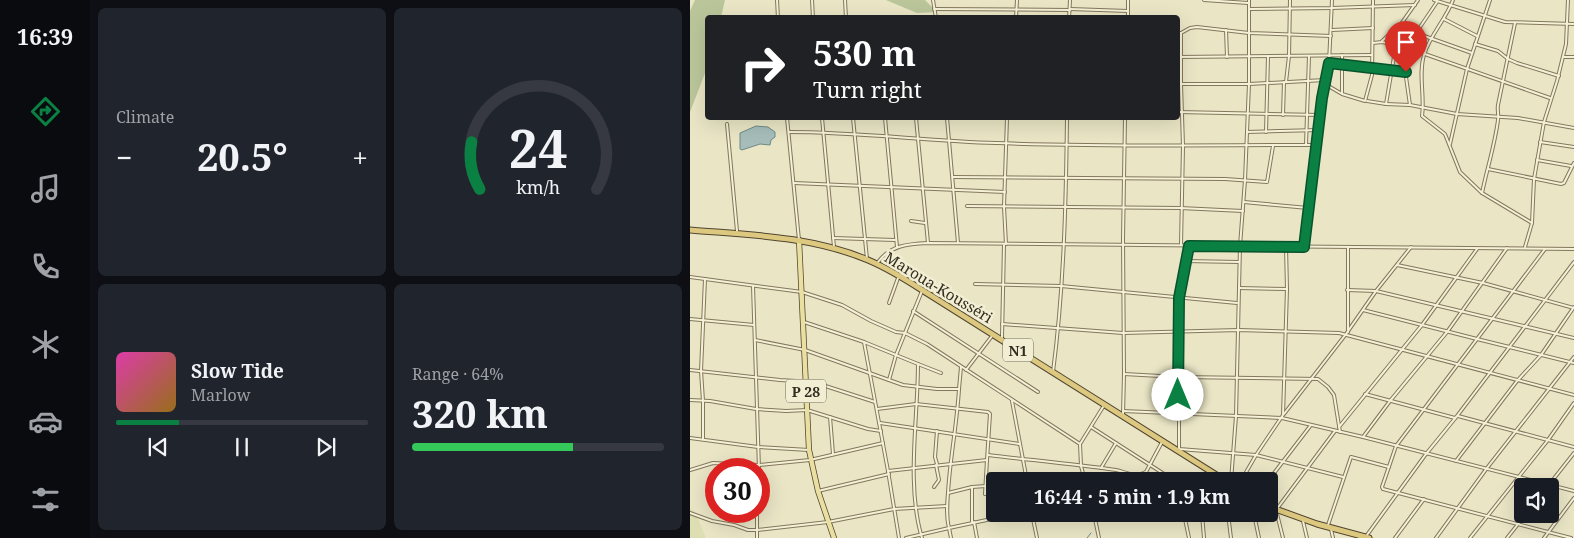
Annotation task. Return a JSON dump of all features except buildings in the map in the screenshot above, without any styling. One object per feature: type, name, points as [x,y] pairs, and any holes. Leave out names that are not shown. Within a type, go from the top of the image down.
[{"type":"highway","name":"Maroua-Kousséri","points":[[690,230],[800,240],[834,248],[867,259],[899,276],[994,334],[1212,472]]},
{"type":"highway","points":[[1278,511],[1302,520],[1365,537]]},
{"type":"main road","name":"P 28","points":[[800,240],[810,460],[834,538]]},
{"type":"street","points":[[777,0],[778,15]]},
{"type":"street","points":[[812,0],[813,15]]},
{"type":"street","points":[[845,0],[846,15]]},
{"type":"street","points":[[933,0],[935,15]]},
{"type":"street","points":[[1016,15],[1017,0]]},
{"type":"street","points":[[1069,15],[1070,0]]},
{"type":"street","points":[[1128,0],[1128,15]]},
{"type":"street","points":[[1204,0],[1249,2],[1246,180],[1239,262],[1239,330],[1232,472]]},
{"type":"street","points":[[1283,114],[1289,56],[1290,0]]},
{"type":"street","points":[[1304,247],[1320,115],[1330,56],[1332,0]]},
{"type":"street","points":[[1365,101],[1372,75],[1372,0]]},
{"type":"street","points":[[1382,42],[1399,27],[1418,0]]},
{"type":"street","points":[[1416,33],[1437,0],[1497,21],[1574,24]]},
{"type":"street","points":[[1453,0],[1424,54],[1422,116],[1440,128],[1450,145],[1460,172],[1482,193],[1532,223]]},
{"type":"street","points":[[1450,145],[1467,69],[1490,0]]},
{"type":"street","points":[[1525,249],[1529,240],[1532,223],[1534,179],[1540,142],[1550,98],[1559,76],[1563,57],[1568,24],[1568,0]]},
{"type":"street","points":[[1249,8],[1415,5]]},
{"type":"street","points":[[934,9],[1128,11]]},
{"type":"street","points":[[1444,19],[1477,36]]},
{"type":"street","points":[[1482,193],[1499,116],[1497,111],[1515,23]]},
{"type":"street","points":[[1180,33],[1193,27],[1249,33],[1331,36]]},
{"type":"street","points":[[1399,27],[1472,53]]},
{"type":"street","points":[[1332,30],[1373,28]]},
{"type":"street","points":[[1226,30],[1227,57]]},
{"type":"street","points":[[1373,43],[1382,42],[1405,47],[1550,98]]},
{"type":"street","points":[[1474,44],[1494,49],[1508,59],[1559,76]]},
{"type":"street","points":[[1386,104],[1396,45]]},
{"type":"street","points":[[1405,47],[1410,105]]},
{"type":"street","points":[[1342,55],[1342,94]]},
{"type":"street","points":[[1180,58],[1372,55]]},
{"type":"street","points":[[1306,145],[1309,56]]},
{"type":"street","points":[[1266,132],[1268,57]]},
{"type":"street","points":[[1563,57],[1574,57]]},
{"type":"street","points":[[1329,63],[1406,72]]},
{"type":"street","points":[[1180,71],[1183,146],[1180,246]]},
{"type":"street","points":[[1181,84],[1249,84],[1325,80]]},
{"type":"street","points":[[1325,84],[1342,94],[1365,101],[1410,105],[1457,114],[1499,116],[1574,128]]},
{"type":"street","points":[[1182,112],[1320,115]]},
{"type":"street","points":[[787,120],[800,240]]},
{"type":"street","points":[[822,120],[834,248]]},
{"type":"street","points":[[852,120],[867,259]]},
{"type":"street","points":[[885,120],[897,247]]},
{"type":"street","points":[[916,120],[928,243]]},
{"type":"street","points":[[947,120],[958,243]]},
{"type":"street","points":[[1002,340],[1007,120]]},
{"type":"street","points":[[1053,372],[1059,328],[1067,120]]},
{"type":"street","points":[[1125,120],[1123,414],[1283,417],[1525,478]]},
{"type":"street","points":[[727,124],[737,233]]},
{"type":"street","points":[[1247,132],[1319,130]]},
{"type":"street","points":[[788,132],[823,132],[918,140],[1006,144],[1317,145]]},
{"type":"street","points":[[1540,142],[1574,146]]},
{"type":"street","points":[[953,178],[1124,178],[1267,182],[1273,146]]},
{"type":"street","points":[[1537,160],[1571,166]]},
{"type":"street","points":[[1487,169],[1562,184],[1574,163]]},
{"type":"street","points":[[794,183],[1005,192]]},
{"type":"street","points":[[1244,202],[1308,208]]},
{"type":"street","points":[[967,206],[1123,209],[1180,208],[1244,211]]},
{"type":"street","points":[[911,222],[925,223]]},
{"type":"street","points":[[833,238],[896,240]]},
{"type":"street","points":[[877,264],[886,253],[897,247],[928,243],[1574,249]]},
{"type":"street","points":[[1189,246],[1179,298],[1178,377],[1180,450],[1234,452],[1256,455],[1343,477]]},
{"type":"street","points":[[1283,417],[1287,289],[1286,247]]},
{"type":"street","points":[[1347,333],[1348,247]]},
{"type":"street","points":[[1246,472],[1283,417],[1347,333],[1376,290],[1411,247]]},
{"type":"street","points":[[1339,427],[1422,325],[1477,248]]},
{"type":"street","points":[[1363,437],[1447,332],[1508,248]]},
{"type":"street","points":[[1545,249],[1396,446],[1382,488],[1571,538]]},
{"type":"street","points":[[1185,261],[1239,262]]},
{"type":"street","points":[[1365,537],[1426,454],[1574,262]]},
{"type":"street","points":[[1397,266],[1483,283],[1513,293],[1574,308],[1541,355],[1517,381],[1456,461]]},
{"type":"street","points":[[889,303],[899,276]]},
{"type":"street","points":[[690,277],[802,292],[842,305],[896,332],[905,332],[1080,444]]},
{"type":"street","points":[[703,439],[702,371],[705,279]]},
{"type":"street","points":[[975,284],[1061,286],[1238,303]]},
{"type":"street","points":[[753,286],[759,458]]},
{"type":"street","points":[[1238,288],[1287,289]]},
{"type":"street","points":[[889,380],[896,355],[922,290]]},
{"type":"street","points":[[1347,290],[1376,290],[1574,338]]},
{"type":"street","points":[[1363,310],[1574,363]]},
{"type":"street","points":[[913,311],[1038,392]]},
{"type":"street","points":[[690,319],[754,325]]},
{"type":"street","points":[[804,322],[864,342],[941,373]]},
{"type":"street","points":[[1002,324],[1123,333],[1239,330],[1347,333],[1401,350],[1574,395]]},
{"type":"street","points":[[966,370],[994,334]]},
{"type":"street","points":[[755,340],[805,350],[903,385],[959,389]]},
{"type":"street","points":[[864,342],[880,423],[899,538]]},
{"type":"street","points":[[1436,538],[1487,468],[1574,357]]},
{"type":"street","points":[[918,364],[915,468],[916,508],[922,538]]},
{"type":"street","points":[[951,538],[947,506],[961,367]]},
{"type":"street","points":[[690,370],[806,381],[875,402]]},
{"type":"street","points":[[1124,374],[1178,377],[1312,378],[1321,380],[1331,390],[1336,402],[1336,416],[1340,432]]},
{"type":"street","points":[[1365,394],[1424,411],[1456,417],[1574,447]]},
{"type":"street","points":[[690,400],[756,409],[807,410],[868,429],[881,431]]},
{"type":"street","points":[[1012,401],[1025,472]]},
{"type":"street","points":[[1470,538],[1548,440],[1574,403]]},
{"type":"street","points":[[877,409],[916,404],[989,413],[987,472]]},
{"type":"street","points":[[1083,472],[1080,444],[1104,405]]},
{"type":"street","points":[[830,417],[833,455]]},
{"type":"street","points":[[880,423],[1019,444]]},
{"type":"street","points":[[1275,472],[1311,425]]},
{"type":"street","points":[[1091,427],[1160,472]]},
{"type":"street","points":[[1278,507],[1335,430]]},
{"type":"street","points":[[934,487],[939,480],[935,457],[937,431]]},
{"type":"street","points":[[690,438],[758,447],[809,450]]},
{"type":"street","points":[[1145,472],[1162,441]]},
{"type":"street","points":[[770,464],[810,460],[883,443]]},
{"type":"street","points":[[1101,468],[1116,443]]},
{"type":"street","points":[[1554,478],[1574,453]]},
{"type":"street","points":[[988,455],[1124,472]]},
{"type":"street","points":[[1333,538],[1329,528],[1343,477],[1352,457],[1388,467]]},
{"type":"street","points":[[888,471],[987,460]]},
{"type":"street","points":[[690,470],[705,465]]},
{"type":"street","points":[[818,491],[889,474]]},
{"type":"street","points":[[948,492],[986,486]]},
{"type":"street","points":[[972,487],[973,522],[977,538]]},
{"type":"street","points":[[1559,488],[1574,491]]},
{"type":"street","points":[[1544,538],[1574,498]]},
{"type":"street","points":[[1395,538],[1424,499]]},
{"type":"street","points":[[690,514],[748,530],[757,530],[828,522],[894,509],[947,506]]},
{"type":"street","points":[[1278,517],[1284,538]]},
{"type":"street","points":[[906,538],[986,520]]},
{"type":"street","points":[[1302,520],[1307,538]]},
{"type":"street","points":[[1033,522],[1036,538]]},
{"type":"street","points":[[1096,522],[1099,538]]},
{"type":"street","points":[[1186,522],[1189,538]]},
{"type":"street","points":[[1203,522],[1204,538]]},
{"type":"street","points":[[1229,522],[1230,538]]},
{"type":"street","points":[[1256,522],[1259,538]]},
{"type":"street","points":[[757,523],[757,538]]},
{"type":"street","points":[[1507,538],[1518,524]]},
{"type":"green space","points":[[695,0],[725,0],[721,15],[705,15],[705,73],[690,112],[690,11]]},
{"type":"green space","points":[[886,0],[925,0],[937,12],[917,13]]},
{"type":"green space","points":[[690,509],[694,510],[706,538],[690,538]]},
{"type":"water","points":[[756,126],[768,127],[775,132],[775,137],[771,140],[770,145],[760,144],[740,149],[740,133]]},
{"type":"waterway","points":[[1087,538],[1091,533]]},
{"type":"route","points":[[1178,395],[1179,298],[1189,246],[1304,247],[1322,98],[1329,63],[1406,72]]}]
